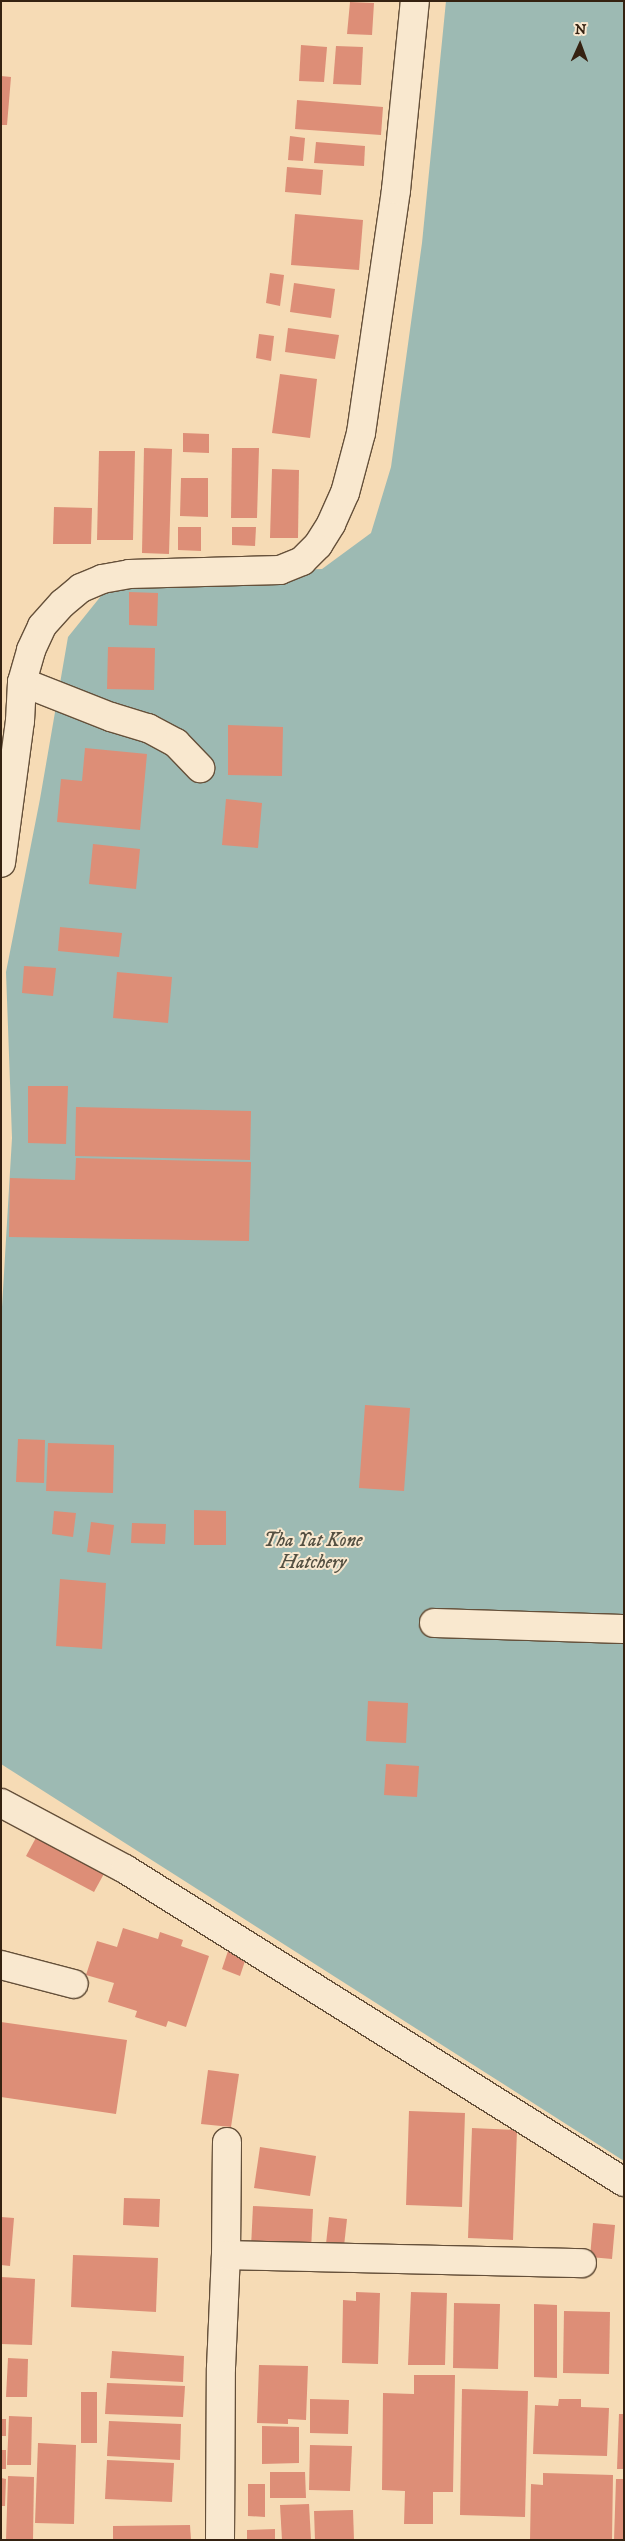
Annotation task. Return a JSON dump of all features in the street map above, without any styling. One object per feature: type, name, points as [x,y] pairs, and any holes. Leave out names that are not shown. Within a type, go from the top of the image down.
[{"type":"street","points":[[1,863],[11,720],[31,650],[42,626],[63,603],[81,588],[102,578],[129,574],[245,573],[280,570],[302,561],[318,545],[346,493],[361,432],[396,190],[415,1]]},
{"type":"street","points":[[22,682],[111,717],[148,728],[176,742],[200,768]]},
{"type":"street","points":[[434,1624],[624,1629]]},
{"type":"street","points":[[1,1803],[125,1869],[624,2182]]},
{"type":"street","points":[[1,1965],[74,1984]]},
{"type":"street","points":[[220,2540],[221,2368],[226,2255],[227,2142]]},
{"type":"street","points":[[226,2255],[582,2263]]},
{"type":"water","name":"Tha Yat Kone Hatchery","points":[[446,1],[624,1],[624,2161],[1,1764],[1,1324],[12,1138],[6,972],[40,799],[68,637],[105,591],[262,571],[322,569],[371,533],[391,467],[422,243]]},
{"type":"building","points":[[350,2],[374,3],[372,35],[347,34]]},
{"type":"building","points":[[301,45],[327,47],[324,82],[299,81]]},
{"type":"building","points":[[336,46],[363,47],[361,85],[333,84]]},
{"type":"building","points":[[1,76],[11,77],[7,125],[1,125]]},
{"type":"building","points":[[297,100],[383,107],[381,135],[295,129]]},
{"type":"building","points":[[290,136],[305,138],[303,161],[288,160]]},
{"type":"building","points":[[316,142],[365,146],[364,166],[314,163]]},
{"type":"building","points":[[287,167],[323,170],[321,195],[285,192]]},
{"type":"building","points":[[295,214],[363,220],[359,270],[291,265]]},
{"type":"building","points":[[270,273],[284,275],[280,306],[266,303]]},
{"type":"building","points":[[294,283],[335,289],[331,318],[290,312]]},
{"type":"building","points":[[288,328],[339,335],[335,359],[285,352]]},
{"type":"building","points":[[259,334],[274,336],[271,361],[256,358]]},
{"type":"building","points":[[280,374],[317,379],[310,438],[272,433]]},
{"type":"building","points":[[183,433],[209,434],[209,453],[183,452]]},
{"type":"building","points":[[144,448],[172,449],[169,554],[142,553]]},
{"type":"building","points":[[232,448],[259,448],[257,518],[231,518]]},
{"type":"building","points":[[99,451],[135,451],[133,540],[97,540]]},
{"type":"building","points":[[272,469],[299,470],[298,538],[270,538]]},
{"type":"building","points":[[181,478],[208,478],[208,517],[180,516]]},
{"type":"building","points":[[54,507],[92,508],[91,544],[53,544]]},
{"type":"building","points":[[178,527],[201,527],[201,551],[178,550]]},
{"type":"building","points":[[232,527],[256,527],[255,546],[232,545]]},
{"type":"building","points":[[129,592],[158,593],[157,626],[129,625]]},
{"type":"building","points":[[108,647],[155,648],[154,690],[107,689]]},
{"type":"building","points":[[228,725],[283,727],[282,776],[228,775]]},
{"type":"building","points":[[85,748],[147,754],[140,830],[57,822],[61,779],[82,781]]},
{"type":"building","points":[[226,799],[262,803],[258,848],[222,845]]},
{"type":"building","points":[[93,844],[140,849],[136,889],[89,884]]},
{"type":"building","points":[[60,927],[122,933],[119,957],[58,951]]},
{"type":"building","points":[[24,966],[56,968],[53,996],[22,993]]},
{"type":"building","points":[[117,972],[172,977],[168,1023],[113,1018]]},
{"type":"building","points":[[28,1086],[68,1086],[66,1144],[28,1143]]},
{"type":"building","points":[[76,1107],[251,1111],[250,1160],[75,1156]]},
{"type":"building","points":[[76,1158],[251,1162],[249,1241],[9,1237],[10,1178],[75,1180]]},
{"type":"building","points":[[365,1405],[410,1408],[404,1491],[359,1488]]},
{"type":"building","points":[[18,1439],[45,1440],[44,1483],[16,1482]]},
{"type":"building","points":[[48,1443],[114,1445],[113,1493],[46,1491]]},
{"type":"building","points":[[194,1510],[226,1511],[226,1545],[194,1545]]},
{"type":"building","points":[[54,1511],[76,1513],[73,1537],[52,1534]]},
{"type":"building","points":[[91,1522],[114,1525],[110,1555],[87,1552]]},
{"type":"building","points":[[132,1523],[166,1524],[165,1544],[131,1543]]},
{"type":"building","points":[[60,1579],[106,1583],[102,1649],[56,1646]]},
{"type":"building","points":[[368,1701],[408,1703],[406,1743],[366,1741]]},
{"type":"building","points":[[386,1764],[419,1766],[417,1797],[384,1795]]},
{"type":"building","points":[[38,1834],[106,1870],[94,1892],[26,1856]]},
{"type":"building","points":[[123,1928],[158,1939],[160,1932],[183,1940],[181,1946],[209,1956],[186,2027],[168,2021],[166,2027],[135,2017],[137,2011],[108,2002],[114,1983],[86,1975],[97,1941],[117,1947]]},
{"type":"building","points":[[228,1951],[246,1958],[240,1976],[222,1969]]},
{"type":"building","points":[[1,2022],[127,2040],[116,2114],[1,2097]]},
{"type":"building","points":[[208,2070],[239,2074],[231,2127],[201,2124]]},
{"type":"building","points":[[409,2111],[465,2113],[462,2207],[406,2205]]},
{"type":"building","points":[[472,2128],[517,2130],[513,2240],[468,2238]]},
{"type":"building","points":[[260,2147],[316,2156],[310,2196],[254,2188]]},
{"type":"building","points":[[124,2198],[160,2199],[159,2227],[123,2225]]},
{"type":"building","points":[[253,2206],[313,2209],[311,2250],[251,2247]]},
{"type":"building","points":[[1,2217],[14,2218],[10,2266],[1,2265]]},
{"type":"building","points":[[329,2217],[347,2219],[344,2246],[326,2244]]},
{"type":"building","points":[[593,2223],[615,2225],[612,2259],[590,2257]]},
{"type":"building","points":[[73,2255],[158,2258],[156,2312],[71,2307]]},
{"type":"building","points":[[1,2277],[35,2279],[32,2345],[1,2344]]},
{"type":"building","points":[[356,2292],[380,2293],[378,2364],[342,2363],[343,2300],[356,2301]]},
{"type":"building","points":[[411,2292],[447,2293],[445,2365],[408,2365]]},
{"type":"building","points":[[454,2303],[500,2304],[498,2369],[453,2368]]},
{"type":"building","points":[[534,2304],[557,2305],[557,2378],[534,2377]]},
{"type":"building","points":[[564,2311],[610,2312],[609,2374],[563,2373]]},
{"type":"building","points":[[112,2351],[184,2356],[183,2382],[110,2378]]},
{"type":"building","points":[[8,2358],[28,2359],[27,2397],[6,2397]]},
{"type":"building","points":[[259,2365],[308,2366],[306,2420],[288,2419],[288,2424],[257,2423]]},
{"type":"building","points":[[414,2375],[455,2375],[453,2492],[433,2492],[433,2524],[404,2524],[405,2491],[382,2490],[383,2393],[414,2394]]},
{"type":"building","points":[[107,2383],[185,2386],[183,2417],[105,2414]]},
{"type":"building","points":[[462,2389],[528,2391],[525,2517],[460,2515]]},
{"type":"building","points":[[81,2392],[97,2392],[97,2443],[81,2443]]},
{"type":"building","points":[[310,2399],[349,2400],[348,2434],[310,2433]]},
{"type":"building","points":[[559,2399],[581,2399],[581,2407],[609,2408],[607,2456],[533,2454],[535,2405],[558,2406]]},
{"type":"building","points":[[619,2414],[624,2414],[624,2469],[617,2469]]},
{"type":"building","points":[[9,2416],[32,2417],[31,2465],[7,2465]]},
{"type":"building","points":[[1,2419],[6,2419],[6,2436],[1,2436]]},
{"type":"building","points":[[109,2421],[181,2424],[180,2460],[107,2456]]},
{"type":"building","points":[[262,2426],[299,2427],[299,2463],[262,2464]]},
{"type":"building","points":[[38,2443],[76,2445],[74,2524],[35,2523]]},
{"type":"building","points":[[310,2445],[352,2446],[350,2491],[309,2490]]},
{"type":"building","points":[[1,2450],[6,2450],[6,2469],[1,2469]]},
{"type":"building","points":[[107,2460],[174,2463],[172,2502],[105,2499]]},
{"type":"building","points":[[270,2472],[305,2472],[306,2498],[270,2498]]},
{"type":"building","points":[[543,2473],[613,2475],[612,2540],[530,2540],[531,2484],[543,2485]]},
{"type":"building","points":[[8,2476],[34,2477],[33,2540],[6,2540]]},
{"type":"building","points":[[1,2478],[6,2479],[5,2506],[1,2506]]},
{"type":"building","points":[[616,2479],[624,2479],[624,2540],[614,2540]]},
{"type":"building","points":[[248,2484],[265,2484],[265,2517],[248,2516]]},
{"type":"building","points":[[309,2504],[311,2540],[282,2540],[280,2505]]},
{"type":"building","points":[[353,2510],[354,2540],[315,2540],[314,2511]]},
{"type":"building","points":[[190,2525],[191,2540],[113,2540],[113,2526]]},
{"type":"building","points":[[275,2529],[275,2540],[247,2540],[247,2530]]}]
